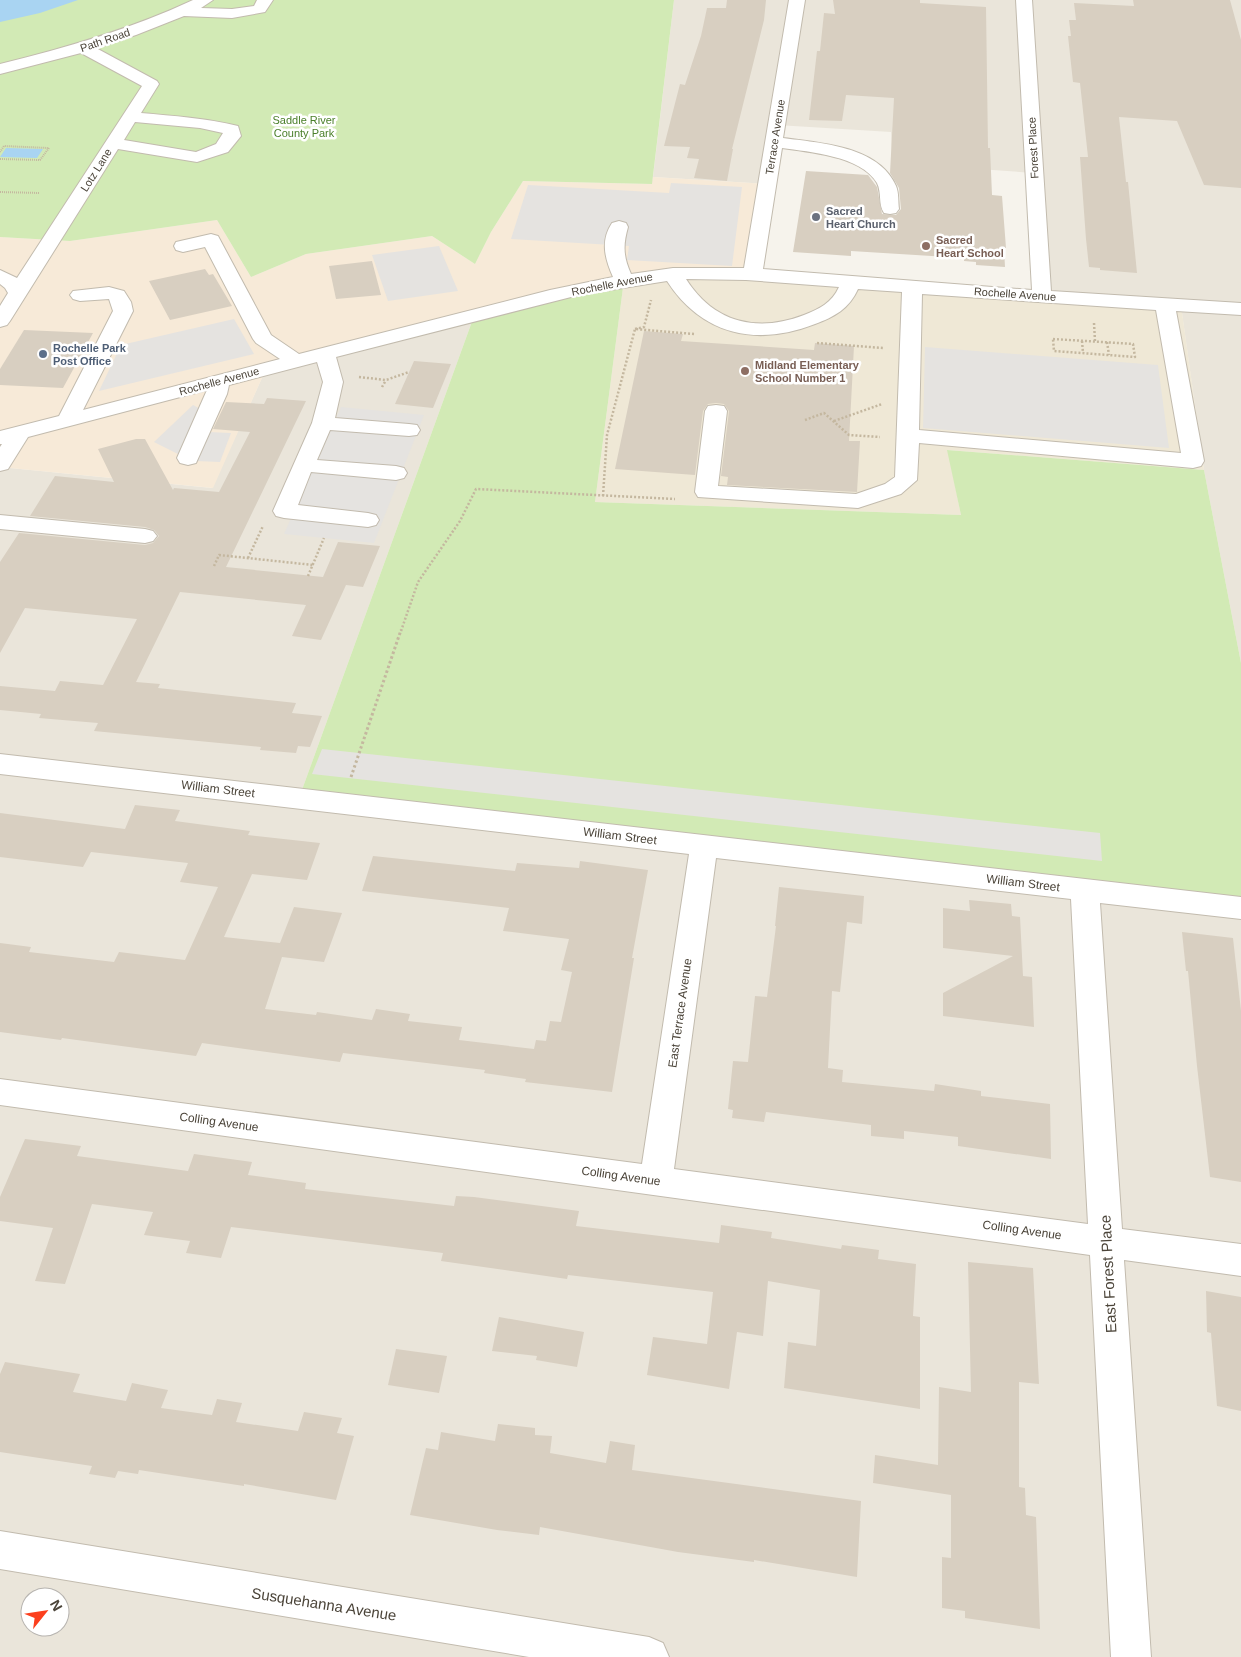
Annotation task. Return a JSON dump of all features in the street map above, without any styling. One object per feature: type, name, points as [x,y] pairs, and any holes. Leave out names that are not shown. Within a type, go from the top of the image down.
[{"type":"street","name":"Path Road","points":[[0,69],[84,48],[183,11],[205,0]]},
{"type":"street","points":[[183,11],[239,13],[260,9],[265,0]]},
{"type":"street","name":"Terrace Avenue","points":[[753,273],[797,0]]},
{"type":"street","name":"Forest Place","points":[[1024,0],[1042,296]]},
{"type":"street","name":"Lotz Lane","points":[[1,319],[151,84],[84,48]]},
{"type":"street","points":[[113,142],[197,156],[222,148],[232,136],[232,130],[200,123],[130,117]]},
{"type":"street","points":[[774,142],[823,149],[857,159],[874,169],[887,185],[890,209]]},
{"type":"street","points":[[619,227],[613,246],[614,258],[624,280]]},
{"type":"street","points":[[183,246],[210,240],[263,339],[296,361]]},
{"type":"street","name":"Rochelle Avenue","points":[[10,436],[325,353],[624,280],[673,274],[753,273],[851,283],[1241,309]]},
{"type":"street","points":[[673,274],[683,293],[696,306],[721,322],[748,330],[774,331],[799,325],[824,313],[842,300],[851,283]]},
{"type":"street","points":[[0,276],[13,284],[18,293]]},
{"type":"street","points":[[716,411],[706,492],[858,501],[893,489],[906,480],[912,287]]},
{"type":"street","points":[[68,420],[123,311],[117,295],[109,293],[80,295]]},
{"type":"street","points":[[908,436],[1193,461],[1165,304]]},
{"type":"street","points":[[325,353],[333,382],[323,423],[284,511],[368,520]]},
{"type":"street","points":[[188,458],[217,394],[219,381]]},
{"type":"street","points":[[323,423],[409,430]]},
{"type":"street","points":[[0,464],[10,436]]},
{"type":"street","points":[[303,465],[396,473]]},
{"type":"street","points":[[0,522],[145,536]]},
{"type":"street","name":"William Street","points":[[0,764],[1241,908]]},
{"type":"street","name":"East Terrace Avenue","points":[[656,1181],[704,846]]},
{"type":"street","name":"East Forest Place","points":[[1085,890],[1130,1657]]},
{"type":"street","name":"Colling Avenue","points":[[0,1092],[1241,1260]]},
{"type":"street","name":"Susquehanna Avenue","points":[[0,1550],[649,1657]]},
{"type":"path","points":[[0,152],[4,146],[49,148],[40,160],[0,159]]},
{"type":"path","points":[[0,192],[39,194]]},
{"type":"path","points":[[603,496],[607,435],[635,329],[694,334]]},
{"type":"path","points":[[1053,339],[1082,340],[1107,342],[1133,344],[1135,357],[1054,351],[1053,339]]},
{"type":"path","points":[[1082,340],[1083,353]]},
{"type":"path","points":[[813,342],[892,348]]},
{"type":"path","points":[[1107,342],[1109,355]]},
{"type":"path","points":[[331,374],[386,380],[409,372]]},
{"type":"path","points":[[382,387],[386,380]]},
{"type":"path","points":[[833,422],[890,400]]},
{"type":"path","points":[[341,803],[418,582],[460,521],[476,489],[675,499]]},
{"type":"path","points":[[308,576],[324,538]]},
{"type":"path","points":[[214,566],[219,555],[313,565]]},
{"type":"shaded area","points":[[674,0],[1241,0],[1241,663],[1204,470],[1181,306],[1042,296],[1034,173],[892,163],[891,132],[777,125],[768,184],[653,177]]},
{"type":"shaded area","points":[[653,177],[768,184],[753,273],[673,274],[266,369],[213,488],[0,467],[0,237],[70,241],[217,220],[251,277],[306,254],[432,236],[475,264],[491,232],[523,181],[651,184]]},
{"type":"shaded area","points":[[671,183],[742,187],[732,266],[627,260],[629,246],[511,239],[528,185],[669,193]]},
{"type":"shaded area","points":[[439,246],[458,291],[388,301],[372,255]]},
{"type":"shaded area","points":[[663,275],[1181,305],[1204,470],[948,450],[961,515],[595,502],[624,280]]},
{"type":"shaded area","points":[[474,316],[299,798],[1241,908],[1241,1657],[0,1657],[0,467],[212,488],[266,369]]},
{"type":"shaded area","points":[[234,319],[254,354],[99,391],[121,345]]},
{"type":"shaded area","points":[[925,347],[1158,365],[1169,448],[923,428]]},
{"type":"shaded area","points":[[193,405],[206,412],[178,454],[154,442]]},
{"type":"shaded area","points":[[341,407],[424,415],[374,543],[284,534]]},
{"type":"shaded area","points":[[208,432],[231,433],[220,462],[196,461]]},
{"type":"shaded area","points":[[322,749],[1100,833],[1102,861],[312,774]]},
{"type":"green space","name":"Saddle River County Park","points":[[0,0],[674,0],[652,184],[523,181],[491,232],[475,264],[432,236],[306,254],[251,277],[217,220],[70,241],[0,237]]},
{"type":"green space","points":[[624,280],[595,502],[961,515],[947,450],[1204,470],[1241,663],[1241,908],[299,798],[474,316]]},
{"type":"water","points":[[0,0],[78,0],[40,13],[0,22]]},
{"type":"water","points":[[6,148],[43,149],[37,158],[0,157]]},
{"type":"building","points":[[727,0],[766,0],[764,20],[732,149],[727,181],[694,178],[699,159],[687,158],[690,147],[664,146],[680,84],[685,85],[701,36],[707,8],[726,8]]},
{"type":"building","points":[[833,0],[920,0],[920,3],[986,7],[988,148],[990,148],[992,195],[1002,196],[1006,248],[1004,248],[1005,267],[976,265],[976,262],[964,261],[964,258],[851,251],[851,256],[793,252],[806,171],[868,175],[877,187],[882,214],[896,215],[901,209],[899,188],[890,173],[894,98],[846,95],[842,121],[809,120],[817,51],[820,51],[824,13],[835,14]]},
{"type":"building","points":[[1133,0],[1230,0],[1241,40],[1241,188],[1204,185],[1177,121],[1119,117],[1137,273],[1100,270],[1100,268],[1089,267],[1080,157],[1088,157],[1080,83],[1073,82],[1068,36],[1071,36],[1069,20],[1076,20],[1074,3],[1134,6]]},
{"type":"building","points":[[372,261],[381,295],[336,299],[329,266]]},
{"type":"building","points":[[205,269],[209,275],[213,274],[232,306],[170,320],[149,281]]},
{"type":"building","points":[[24,330],[93,333],[63,388],[0,385],[0,369]]},
{"type":"building","points":[[644,331],[683,334],[681,341],[814,350],[815,343],[854,346],[849,441],[860,441],[857,492],[727,485],[728,477],[721,476],[729,411],[724,404],[716,403],[708,404],[703,411],[695,475],[615,469]]},
{"type":"building","points":[[414,361],[451,364],[433,408],[395,404]]},
{"type":"building","points":[[267,398],[306,401],[226,567],[323,577],[338,542],[380,546],[363,587],[346,585],[321,640],[292,636],[306,605],[180,592],[136,682],[160,684],[158,688],[296,703],[292,713],[322,716],[310,747],[298,746],[296,753],[260,750],[261,747],[94,731],[98,723],[39,718],[41,714],[0,710],[0,686],[55,691],[60,681],[103,685],[137,619],[25,608],[0,653],[0,562],[19,533],[145,545],[153,543],[159,536],[154,530],[145,527],[30,516],[55,476],[114,482],[98,449],[136,439],[145,439],[173,490],[174,488],[219,492],[250,432],[213,429],[226,402],[264,404]]},
{"type":"building","points":[[135,805],[180,810],[175,821],[250,831],[248,835],[320,843],[307,880],[252,874],[224,937],[280,943],[294,907],[342,913],[324,962],[282,957],[265,1009],[316,1015],[317,1012],[372,1020],[376,1009],[410,1014],[408,1021],[462,1027],[459,1040],[534,1049],[536,1040],[546,1041],[550,1021],[561,1022],[572,972],[561,970],[569,939],[503,931],[509,908],[362,891],[373,856],[515,871],[517,863],[579,868],[580,861],[648,870],[632,958],[634,958],[612,1092],[525,1082],[526,1079],[484,1073],[485,1070],[343,1053],[340,1062],[202,1043],[196,1056],[62,1038],[61,1040],[0,1032],[0,943],[31,947],[29,952],[114,962],[119,952],[185,960],[218,887],[180,882],[188,863],[91,852],[83,867],[0,857],[0,813],[125,829]]},
{"type":"building","points":[[779,887],[864,896],[862,924],[847,922],[840,992],[832,991],[828,1068],[843,1070],[842,1082],[934,1091],[935,1084],[981,1091],[981,1096],[1050,1104],[1051,1159],[958,1146],[958,1137],[904,1131],[904,1139],[871,1136],[871,1125],[766,1112],[764,1122],[732,1118],[733,1110],[728,1109],[733,1061],[748,1062],[755,996],[767,997]]},
{"type":"building","points":[[969,900],[1011,904],[1012,916],[1020,917],[1023,976],[1032,977],[1034,1027],[943,1016],[943,993],[1013,956],[943,948],[943,908],[970,911]]},
{"type":"building","points":[[1182,932],[1233,938],[1241,1011],[1241,1182],[1210,1177],[1188,971],[1186,971]]},
{"type":"building","points":[[25,1139],[81,1146],[77,1156],[188,1171],[194,1154],[252,1162],[248,1175],[306,1183],[305,1189],[454,1206],[456,1196],[474,1197],[579,1211],[576,1226],[719,1243],[721,1225],[772,1232],[771,1238],[841,1249],[842,1245],[879,1250],[878,1259],[916,1264],[913,1316],[920,1317],[920,1409],[784,1388],[788,1342],[816,1346],[820,1290],[768,1281],[763,1336],[737,1332],[729,1389],[647,1375],[653,1337],[707,1344],[713,1292],[568,1275],[567,1279],[441,1261],[443,1253],[231,1227],[221,1258],[186,1253],[190,1241],[144,1235],[153,1212],[92,1204],[65,1284],[35,1281],[53,1228],[0,1221],[0,1197]]},
{"type":"building","points":[[968,1262],[1033,1268],[1039,1384],[1019,1382],[1019,1487],[1025,1488],[1026,1515],[1036,1517],[1040,1629],[965,1618],[965,1611],[942,1608],[942,1557],[951,1558],[951,1495],[873,1483],[875,1455],[938,1465],[939,1387],[971,1392]]},
{"type":"building","points":[[1206,1291],[1241,1297],[1241,1411],[1217,1406],[1211,1333],[1207,1332]]},
{"type":"building","points":[[499,1317],[584,1332],[577,1367],[536,1360],[537,1356],[492,1351]]},
{"type":"building","points":[[396,1349],[447,1356],[439,1393],[388,1385]]},
{"type":"building","points":[[5,1362],[80,1374],[73,1392],[126,1401],[132,1383],[168,1390],[161,1408],[212,1415],[217,1399],[242,1403],[236,1422],[298,1431],[304,1412],[342,1418],[337,1433],[354,1436],[336,1500],[244,1484],[244,1486],[139,1470],[138,1474],[118,1471],[115,1478],[89,1474],[92,1466],[0,1452],[0,1374]]},
{"type":"building","points":[[498,1424],[535,1428],[535,1435],[552,1436],[550,1453],[606,1463],[610,1441],[635,1445],[632,1470],[861,1501],[857,1577],[754,1560],[754,1562],[678,1552],[540,1527],[539,1535],[410,1515],[426,1448],[438,1450],[441,1432],[495,1441]]},
{"type":"place","name":"Sacred Heart Church","points":[[816,217]]},
{"type":"place","name":"Sacred Heart School","points":[[926,246]]},
{"type":"place","name":"Rochelle Park Post Office","points":[[43,354]]},
{"type":"place","name":"Midland Elementary School Number 1","points":[[745,371]]}]
